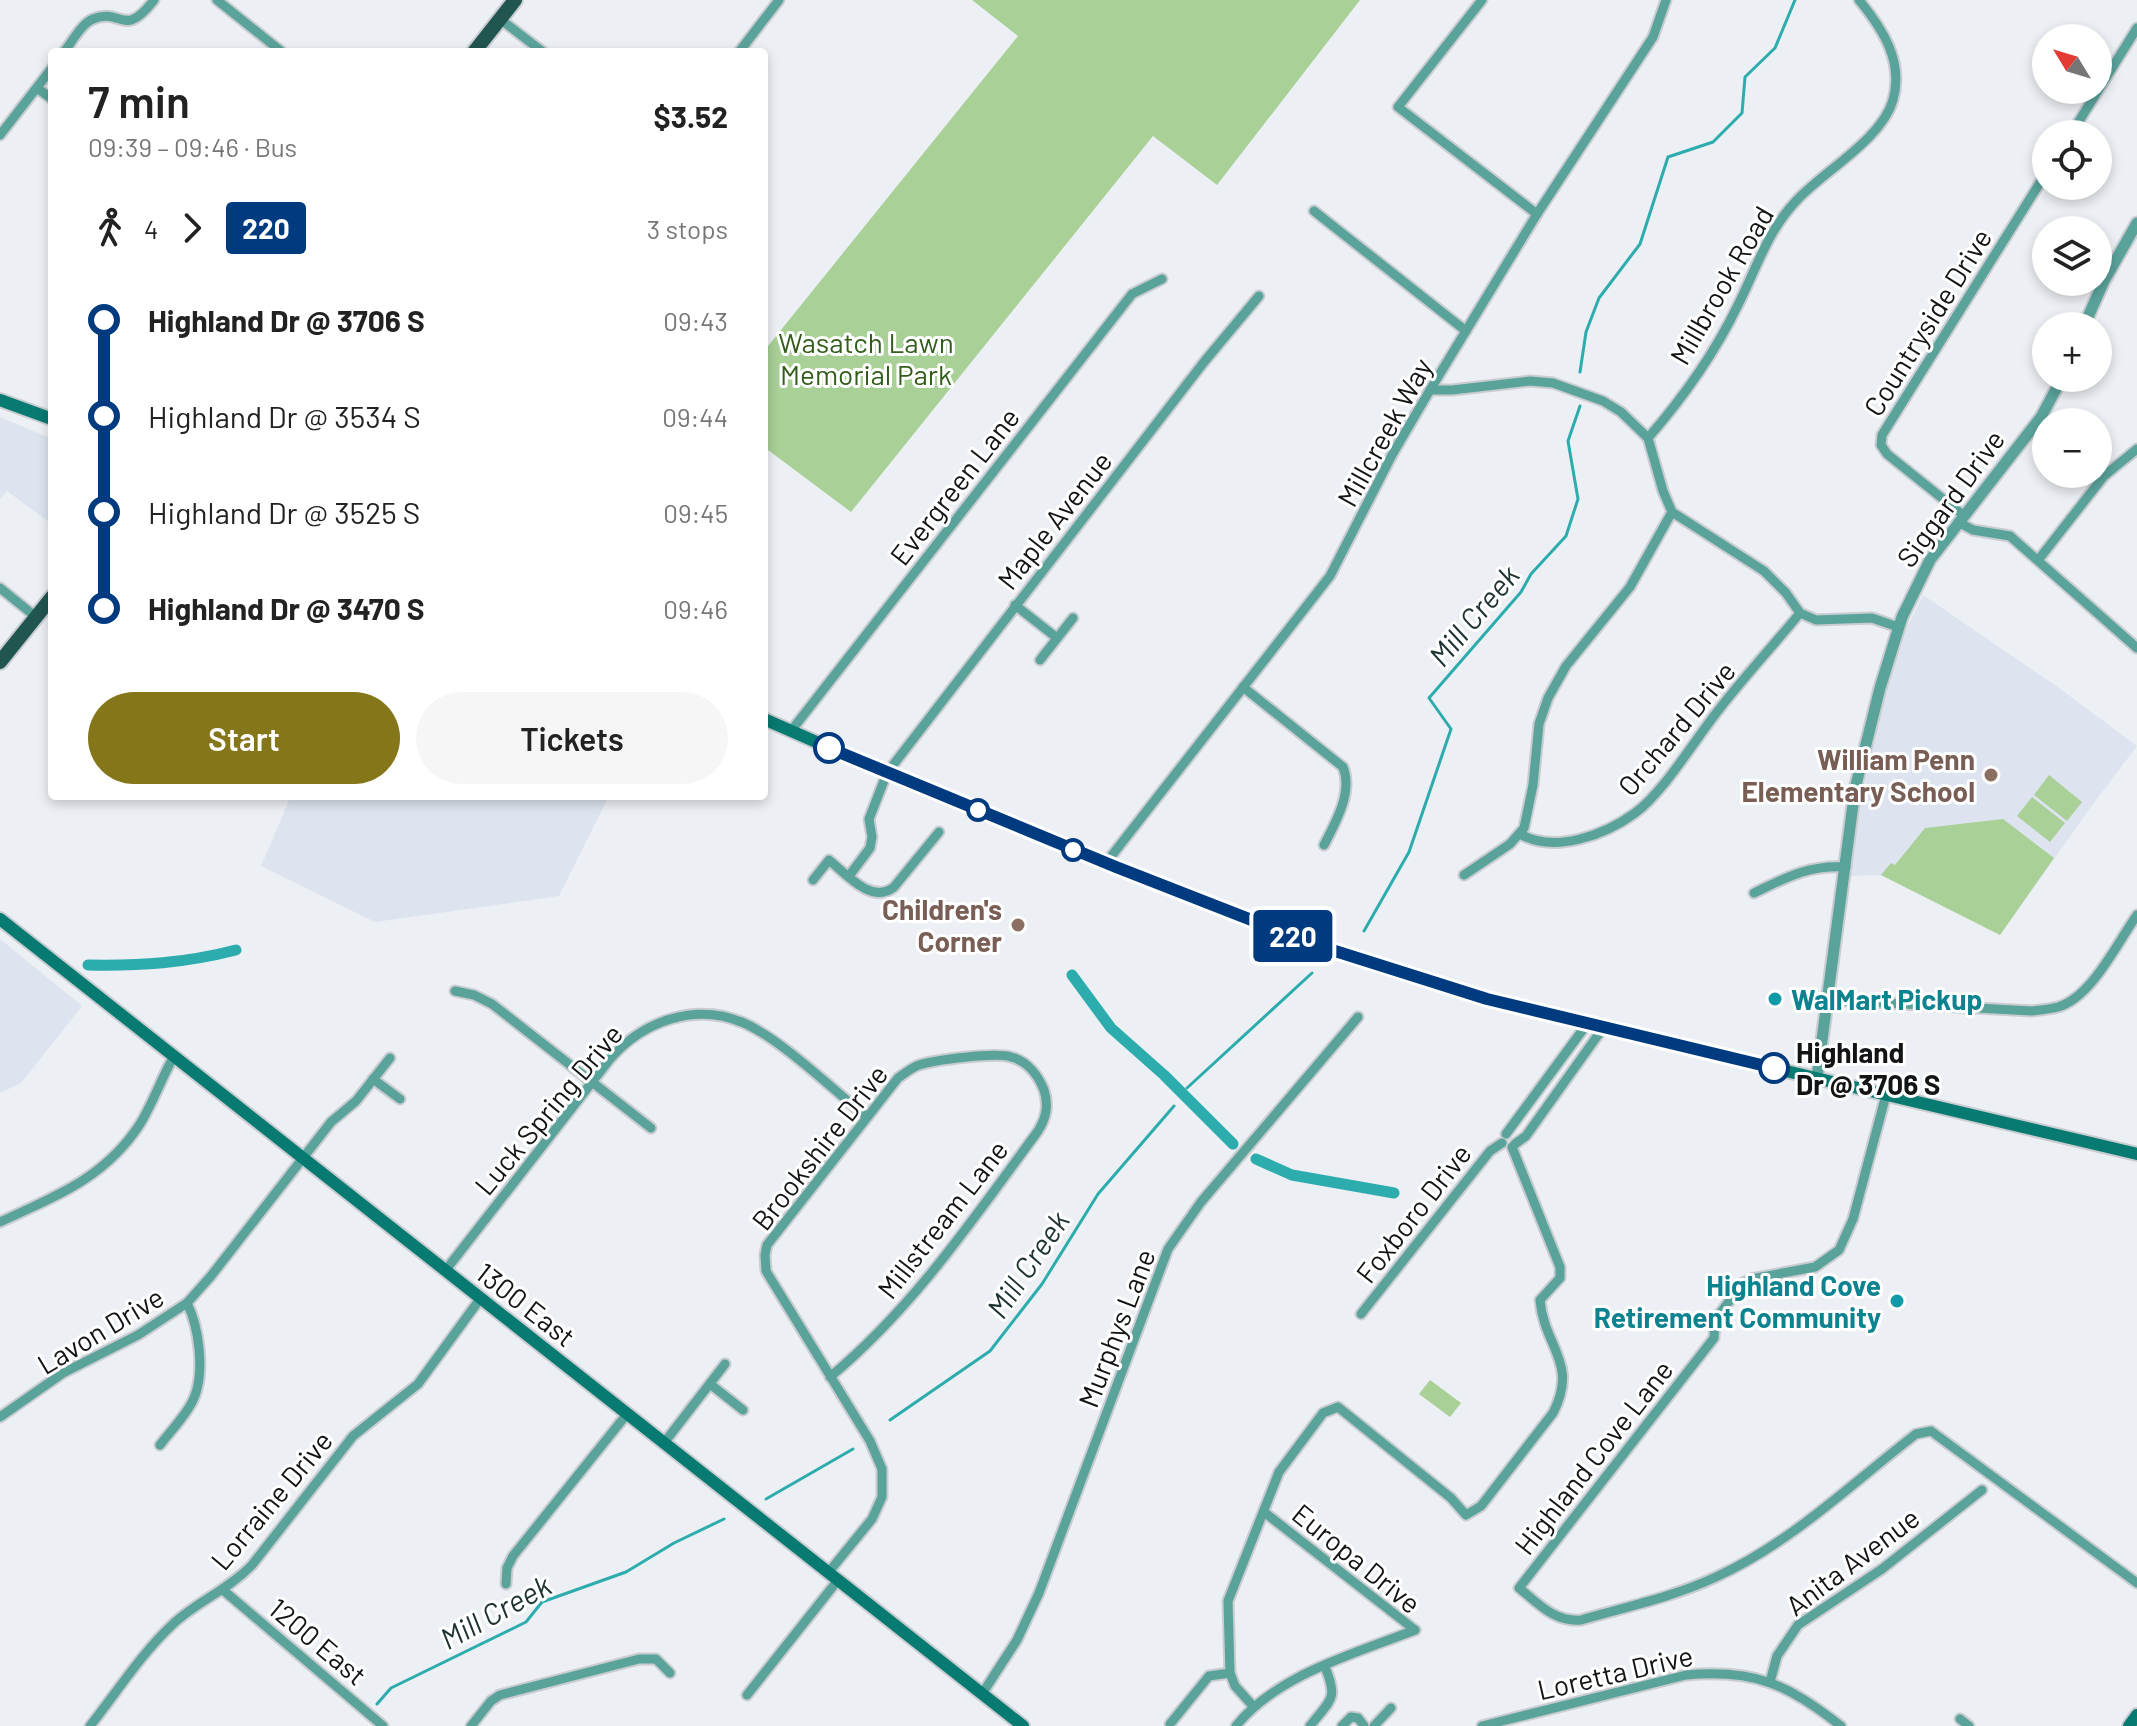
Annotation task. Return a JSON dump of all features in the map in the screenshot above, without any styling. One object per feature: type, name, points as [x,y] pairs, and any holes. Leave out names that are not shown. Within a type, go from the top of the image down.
[{"type":"main road","points":[[477,48],[515,0]]},
{"type":"main road","points":[[0,400],[48,418]]},
{"type":"main road","points":[[0,662],[48,602]]},
{"type":"main road","points":[[768,721],[1106,863],[1326,948],[1473,995],[2137,1154]]},
{"type":"main road","name":"1300 East","points":[[0,919],[1023,1726]]},
{"type":"main road","points":[[2129,1726],[2137,1715]]},
{"type":"street","points":[[67,48],[90,20],[96,17],[134,20],[154,0]]},
{"type":"street","points":[[217,0],[277,48]]},
{"type":"street","points":[[742,48],[779,0]]},
{"type":"street","points":[[1482,0],[1398,107],[1537,214]]},
{"type":"street","name":"Millcreek Way","points":[[1106,863],[1330,576],[1392,455],[1430,390],[1537,214],[1653,37],[1666,0]]},
{"type":"street","name":"Millbrook Road","points":[[1648,438],[1719,342],[1764,246],[1779,223],[1796,201],[1873,133],[1887,115],[1896,84],[1892,50],[1881,27],[1859,0]]},
{"type":"street","points":[[500,19],[538,48]]},
{"type":"street","points":[[2080,120],[2137,28]]},
{"type":"street","points":[[0,135],[48,73]]},
{"type":"street","points":[[37,88],[48,96]]},
{"type":"street","name":"Countryside Drive","points":[[1960,519],[1887,454],[1881,445],[1882,435],[2032,195]]},
{"type":"street","points":[[1314,211],[1466,331]]},
{"type":"street","points":[[2090,312],[2137,223]]},
{"type":"street","name":"Evergreen Lane","points":[[791,731],[1132,294],[1162,279]]},
{"type":"street","name":"Maple Avenue","points":[[849,876],[870,848],[870,814],[887,773],[1204,362],[1259,296]]},
{"type":"street","points":[[1430,390],[1530,381],[1553,383],[1603,401],[1621,412],[1648,438],[1672,512],[1764,571],[1800,613],[1821,620],[1872,618],[1898,627]]},
{"type":"street","name":"Siggard Drive","points":[[1817,1078],[1855,789],[1898,627],[1924,572],[1960,519],[2041,417],[2054,392]]},
{"type":"street","points":[[2039,559],[2104,476],[2137,449]]},
{"type":"street","points":[[1464,875],[1520,834],[1526,821],[1533,785],[1539,724],[1548,698],[1566,666],[1630,587],[1672,512]]},
{"type":"street","points":[[1960,519],[1973,530],[2010,536],[2137,648]]},
{"type":"street","points":[[0,588],[36,617]]},
{"type":"street","points":[[1015,605],[1057,638]]},
{"type":"street","name":"Orchard Drive","points":[[1520,834],[1533,841],[1553,844],[1619,824],[1639,811],[1800,613]]},
{"type":"street","points":[[1040,660],[1073,618]]},
{"type":"street","points":[[1243,687],[1343,767],[1346,789],[1337,821],[1324,845]]},
{"type":"street","points":[[813,880],[829,860],[869,891],[886,893],[939,832]]},
{"type":"street","points":[[1754,893],[1801,870],[1846,867]]},
{"type":"street","points":[[1829,1000],[2032,1011],[2059,1007],[2091,983],[2137,915]]},
{"type":"street","points":[[455,991],[474,995],[492,1004],[651,1128]]},
{"type":"street","name":"Luck Spring Drive","points":[[445,1271],[620,1047],[643,1029],[686,1016],[717,1015],[745,1024],[867,1117]]},
{"type":"street","name":"Murphys Lane","points":[[982,1694],[1017,1640],[1039,1593],[1168,1249],[1201,1202],[1358,1017]]},
{"type":"street","name":"Foxboro Drive","points":[[1509,1142],[1587,1024]]},
{"type":"street","name":"Foxboro Drive","points":[[1361,1314],[1490,1151],[1526,1136],[1603,1028]]},
{"type":"street","name":"Brookshire Drive","points":[[747,1695],[872,1519],[882,1497],[882,1469],[870,1441],[766,1271],[765,1255],[774,1234],[898,1078],[915,1066],[995,1055],[1010,1056],[1033,1070]]},
{"type":"street","points":[[0,1222],[83,1183],[108,1163],[140,1124],[173,1058]]},
{"type":"street","name":"Lavon Drive","points":[[0,1417],[63,1373],[138,1335],[187,1303],[331,1122],[356,1101],[390,1058]]},
{"type":"street","name":"Millstream Lane","points":[[830,1377],[934,1272],[1038,1131],[1045,1119],[1046,1096],[1033,1070]]},
{"type":"street","points":[[373,1079],[400,1099]]},
{"type":"street","name":"Highland Cove Lane","points":[[1886,1095],[1853,1219],[1839,1250],[1815,1267],[1743,1283],[1715,1320],[1712,1326],[1714,1338],[1519,1588],[1556,1618],[1566,1621],[1581,1620],[1652,1600],[1712,1579],[1787,1536],[1916,1434],[1931,1431],[2137,1583]]},
{"type":"street","points":[[1253,1706],[1235,1686],[1230,1673],[1228,1601],[1287,1459],[1323,1413],[1338,1407],[1451,1498],[1466,1515],[1481,1506],[1553,1413],[1560,1399],[1565,1381],[1562,1365],[1541,1311],[1540,1300],[1560,1278],[1560,1267],[1509,1142]]},
{"type":"street","name":"Lorraine Drive","points":[[90,1726],[160,1637],[184,1614],[223,1590],[252,1565],[353,1436],[418,1384],[480,1299]]},
{"type":"street","points":[[160,1445],[190,1406],[196,1392],[197,1330],[187,1303]]},
{"type":"street","points":[[664,1443],[725,1364]]},
{"type":"street","points":[[710,1384],[743,1410]]},
{"type":"street","points":[[506,1584],[507,1568],[513,1556],[627,1414]]},
{"type":"street","name":"Anita Avenue","points":[[1770,1682],[1777,1656],[1798,1625],[1882,1569],[1982,1490]]},
{"type":"street","name":"Europa Drive","points":[[1236,1726],[1253,1706],[1286,1682],[1415,1630],[1264,1512]]},
{"type":"street","name":"1200 East","points":[[223,1590],[371,1722],[383,1726]]},
{"type":"street","points":[[471,1726],[491,1701],[515,1689],[639,1659],[656,1659],[670,1673]]},
{"type":"street","points":[[1310,1726],[1333,1695],[1333,1686],[1325,1667]]},
{"type":"street","points":[[1170,1724],[1209,1676],[1230,1673]]},
{"type":"street","name":"Loretta Drive","points":[[1482,1726],[1686,1675],[1735,1674],[1770,1682],[1794,1692],[1841,1726]]},
{"type":"street","points":[[1374,1726],[1391,1708]]},
{"type":"street","points":[[1342,1726],[1351,1717],[1358,1718],[1364,1726]]},
{"type":"street","points":[[1960,1719],[1969,1726]]},
{"type":"shaded area","points":[[0,417],[48,437],[48,521],[7,491],[0,499]]},
{"type":"shaded area","name":"William Penn Elementary School","points":[[1923,595],[2059,688],[2137,746],[2000,935],[1881,875],[1849,876],[1860,804],[1885,695],[1903,636]]},
{"type":"shaded area","points":[[289,800],[607,800],[559,896],[375,922],[261,866]]},
{"type":"shaded area","points":[[0,939],[82,1006],[21,1083],[0,1093]]},
{"type":"green space","name":"Wasatch Lawn Memorial Park","points":[[972,0],[1360,0],[1217,185],[1153,136],[851,512],[768,450],[768,346],[1018,36]]},
{"type":"green space","points":[[2049,775],[2082,802],[2067,821],[2034,795]]},
{"type":"green space","points":[[2032,797],[2065,823],[2050,842],[2017,816]]},
{"type":"green space","points":[[2003,819],[2054,858],[2000,935],[1881,875],[1891,863],[1895,865],[1925,828]]},
{"type":"green space","points":[[1430,1380],[1461,1403],[1450,1417],[1419,1394]]},
{"type":"waterway","name":"Mill Creek","points":[[1580,372],[1586,332],[1599,298],[1640,244],[1668,157],[1713,142],[1742,113],[1745,77],[1775,48],[1795,0]]},
{"type":"waterway","name":"Mill Creek","points":[[1364,931],[1409,852],[1451,729],[1429,698],[1566,536],[1578,499],[1568,441],[1580,406]]},
{"type":"waterway","points":[[88,965],[163,963],[236,950]]},
{"type":"waterway","name":"Mill Creek","points":[[1187,1088],[1312,973]]},
{"type":"waterway","points":[[1072,975],[1111,1028],[1164,1075],[1233,1144]]},
{"type":"waterway","name":"Mill Creek","points":[[890,1420],[990,1351],[1042,1284],[1098,1194],[1174,1106]]},
{"type":"waterway","points":[[1256,1159],[1292,1175],[1394,1193]]},
{"type":"waterway","name":"Mill Creek","points":[[766,1499],[853,1449]]},
{"type":"waterway","name":"Mill Creek","points":[[377,1704],[391,1688],[526,1622],[542,1602],[626,1572],[674,1543],[724,1519]]},
{"type":"bus line","name":"220","points":[[829,748],[1116,867],[1313,944],[1487,999],[1774,1068]]},
{"type":"place","name":"William Penn Elementary School","points":[[1991,775]]},
{"type":"place","name":"Children's Corner","points":[[1018,925]]},
{"type":"place","name":"WalMart Pickup","points":[[1775,999]]},
{"type":"place","name":"Highland Dr @ 3706 S","points":[[1774,1068]]},
{"type":"place","name":"Highland Cove Retirement Community","points":[[1897,1301]]}]
